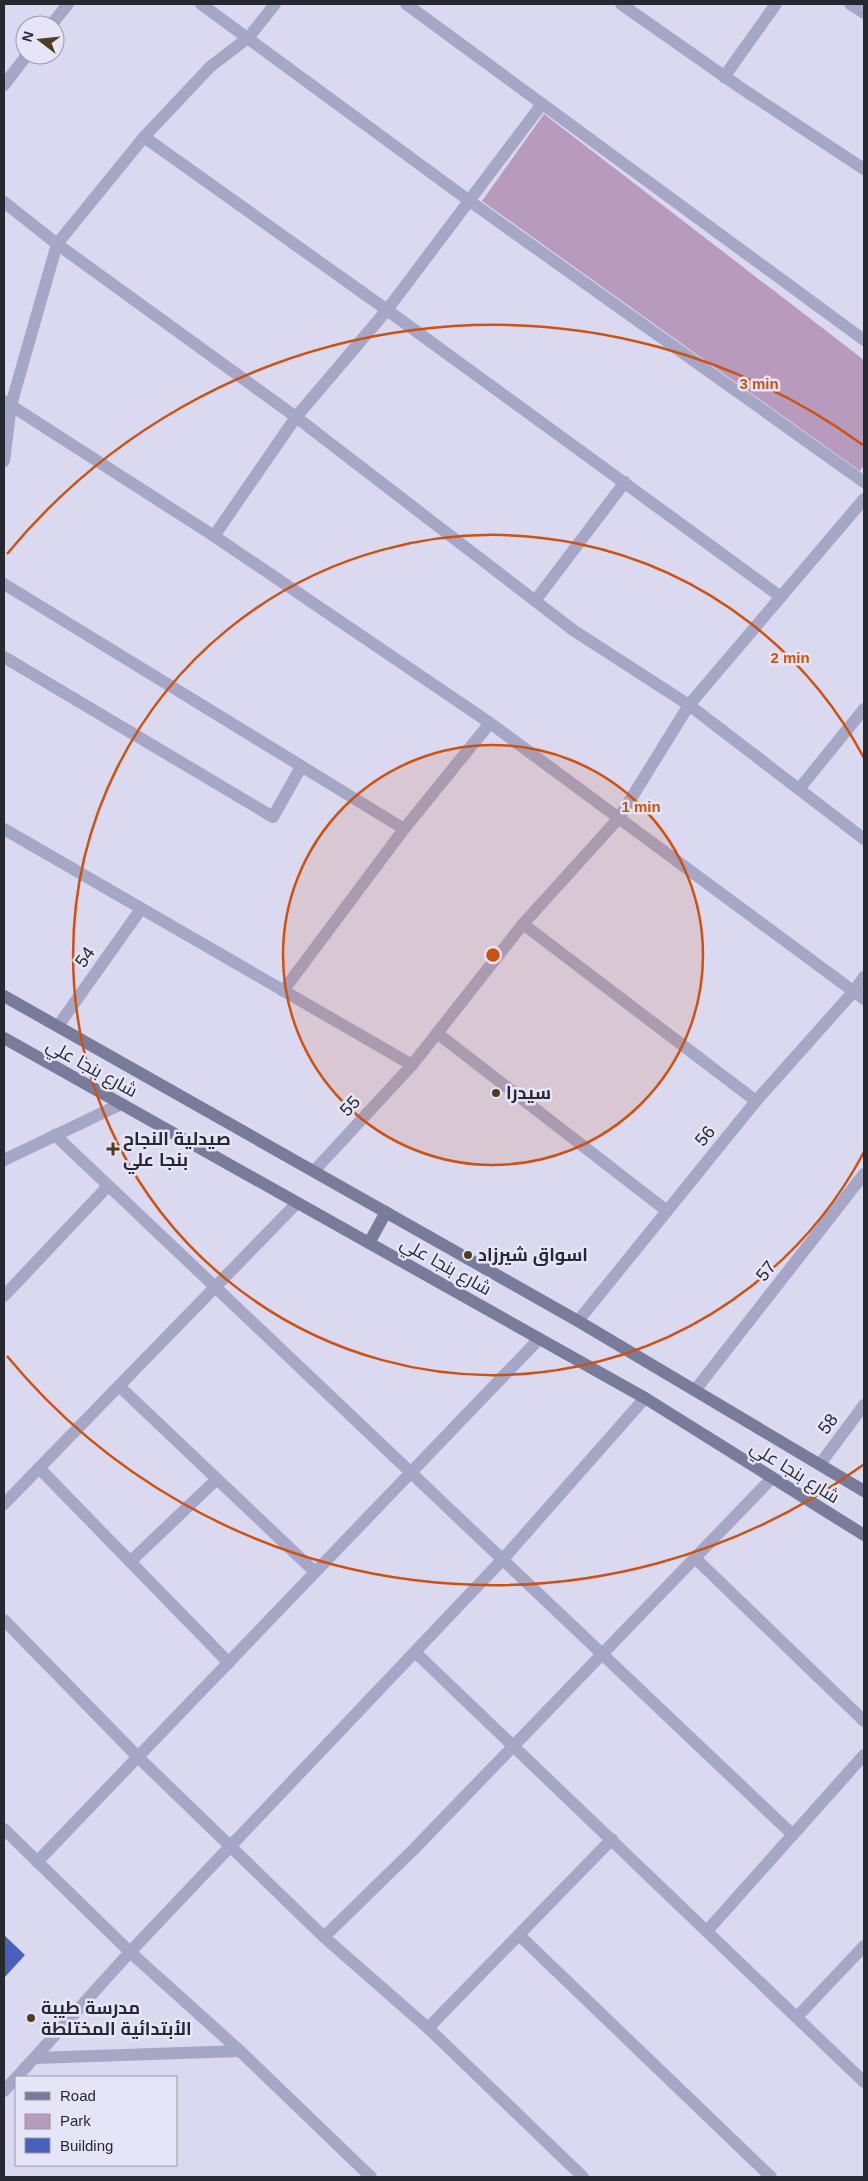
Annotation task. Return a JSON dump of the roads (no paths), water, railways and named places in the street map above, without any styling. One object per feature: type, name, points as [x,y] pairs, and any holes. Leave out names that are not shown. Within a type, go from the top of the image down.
[{"type":"main road","name":"شارع بنجا علي","points":[[4,996],[578,1321],[696,1389],[864,1491]]},
{"type":"main road","name":"شارع بنجا علي","points":[[4,1038],[645,1398],[864,1535]]},
{"type":"main road","points":[[369,1243],[386,1212]]},
{"type":"street","points":[[59,15],[68,4]]},
{"type":"street","points":[[201,4],[249,37],[470,202],[864,482]]},
{"type":"street","points":[[4,460],[8,403],[57,244],[144,137],[210,67],[249,37],[274,4]]},
{"type":"street","points":[[406,4],[864,340]]},
{"type":"street","points":[[621,4],[724,77],[864,169]]},
{"type":"street","points":[[724,77],[776,4]]},
{"type":"street","points":[[850,4],[864,13]]},
{"type":"street","points":[[4,85],[19,65]]},
{"type":"street","points":[[214,536],[296,417],[388,310],[542,104]]},
{"type":"street","points":[[144,137],[388,310],[781,596]]},
{"type":"street","points":[[4,202],[57,244],[296,417],[573,630],[689,705],[864,839]]},
{"type":"street","points":[[8,403],[214,536],[490,723],[859,995]]},
{"type":"street","points":[[535,601],[625,482]]},
{"type":"street","name":"55","points":[[314,1171],[412,1065],[523,924],[619,818],[689,705],[864,499]]},
{"type":"street","points":[[4,584],[404,829]]},
{"type":"street","points":[[4,656],[273,817],[301,767]]},
{"type":"street","points":[[799,789],[864,709]]},
{"type":"street","points":[[283,990],[404,829],[490,723]]},
{"type":"street","points":[[4,829],[412,1065]]},
{"type":"street","name":"54","points":[[58,1026],[142,909]]},
{"type":"street","points":[[523,924],[756,1101]]},
{"type":"street","name":"56","points":[[578,1321],[756,1101],[859,995],[864,977]]},
{"type":"street","points":[[437,1033],[667,1211]]},
{"type":"street","points":[[4,1160],[121,1104]]},
{"type":"street","points":[[55,1135],[793,1835]]},
{"type":"street","name":"57","points":[[696,1389],[864,1174]]},
{"type":"street","points":[[4,1296],[108,1186]]},
{"type":"street","points":[[4,1504],[297,1203]]},
{"type":"street","points":[[37,1862],[539,1339]]},
{"type":"street","points":[[119,1386],[315,1572]]},
{"type":"street","points":[[19,2076],[130,1952],[416,1653],[503,1559],[645,1398]]},
{"type":"street","name":"58","points":[[820,1464],[864,1405]]},
{"type":"street","points":[[39,1468],[229,1663]]},
{"type":"street","points":[[324,1937],[415,1848],[772,1478]]},
{"type":"street","points":[[131,1561],[217,1479]]},
{"type":"street","points":[[695,1558],[864,1721]]},
{"type":"street","points":[[4,1620],[138,1757],[324,1937],[428,2028],[583,2177]]},
{"type":"street","points":[[416,1653],[864,2082]]},
{"type":"street","points":[[707,1932],[864,1754]]},
{"type":"street","points":[[4,1829],[130,1952],[240,2051],[371,2177]]},
{"type":"street","points":[[428,2028],[612,1839]]},
{"type":"street","points":[[519,1935],[772,2177]]},
{"type":"street","points":[[797,2017],[864,1946]]},
{"type":"street","points":[[35,2058],[240,2051]]},
{"type":"street","points":[[4,2092],[15,2080]]},
{"type":"place","name":"سيدرا","points":[[496,1093]]},
{"type":"place","name":"صيدلية النجاح بنجا علي","points":[[113,1149]]},
{"type":"place","name":"اسواق شيرزاد","points":[[468,1255]]},
{"type":"place","name":"مدرسة طيبة الأبتدائية المختلطة","points":[[31,2018]]}]
